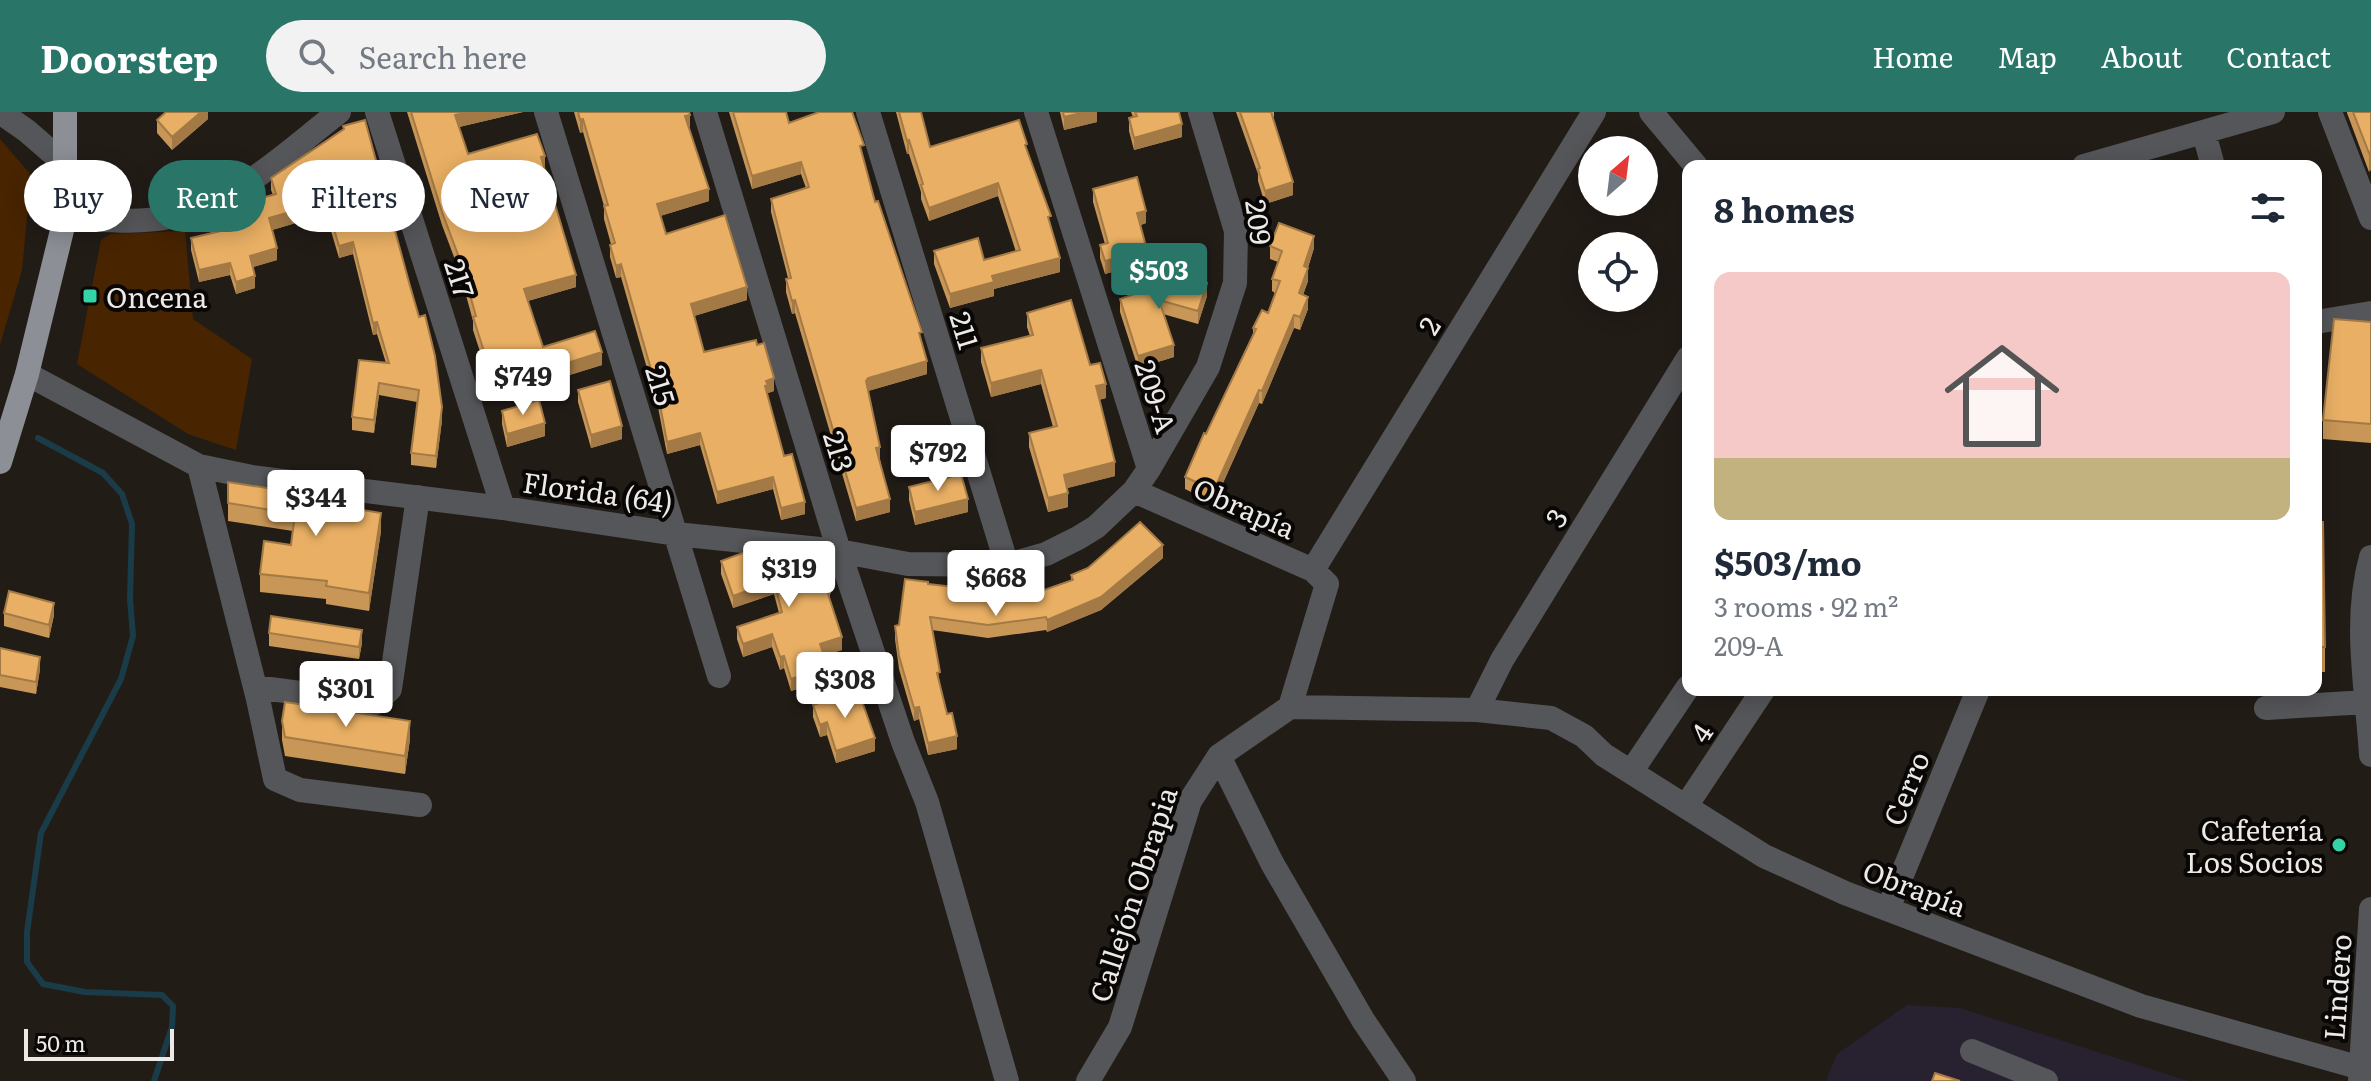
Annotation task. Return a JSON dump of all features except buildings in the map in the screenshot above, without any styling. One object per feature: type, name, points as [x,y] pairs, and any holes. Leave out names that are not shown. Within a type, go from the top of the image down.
[{"type":"main road","points":[[65,112],[65,160]]},
{"type":"main road","points":[[0,462],[24,385],[62,232]]},
{"type":"street","points":[[0,112],[60,160]]},
{"type":"street","points":[[132,218],[166,218],[194,211],[229,194],[339,112]]},
{"type":"street","name":"217","points":[[377,112],[503,508]]},
{"type":"street","name":"215","points":[[546,112],[719,676]]},
{"type":"street","name":"213","points":[[705,112],[839,551],[903,742],[927,802],[1007,1081]]},
{"type":"street","name":"211","points":[[868,112],[1007,565]]},
{"type":"street","name":"209-A","points":[[1036,112],[1149,469]]},
{"type":"street","name":"209","points":[[1149,469],[1208,367],[1235,283],[1236,231],[1200,112]]},
{"type":"street","name":"2","points":[[1290,707],[1320,577],[1594,112]]},
{"type":"street","points":[[1651,112],[1691,160]]},
{"type":"street","points":[[2106,160],[2273,112]]},
{"type":"street","points":[[2330,112],[2371,218]]},
{"type":"street","points":[[2204,133],[2211,160]]},
{"type":"street","points":[[2322,321],[2371,313]]},
{"type":"street","name":"3","points":[[1477,710],[1502,660],[1682,368]]},
{"type":"street","name":"Florida (64)","points":[[24,385],[199,466],[296,484],[503,508],[676,534],[839,551],[908,564],[1007,565],[1046,554],[1096,527],[1134,491],[1149,469]]},
{"type":"street","points":[[199,466],[275,779],[300,790],[420,805]]},
{"type":"street","name":"Obrapía","points":[[1134,491],[1320,577]]},
{"type":"street","points":[[255,687],[375,703],[383,698],[390,689],[418,497]]},
{"type":"street","points":[[2371,557],[2364,582],[2371,755]]},
{"type":"street","points":[[1631,772],[1682,696]]},
{"type":"street","name":"4","points":[[1686,806],[1759,696]]},
{"type":"street","name":"Cerro","points":[[1888,909],[1976,696]]},
{"type":"street","points":[[2266,708],[2369,700]]},
{"type":"street","points":[[1290,707],[1477,710]]},
{"type":"street","name":"Callejón Obrapia","points":[[1088,1081],[1120,1027],[1190,801],[1219,756],[1290,707]]},
{"type":"street","name":"Obrapía","points":[[1477,710],[1551,718],[1584,736],[1604,755],[1764,856],[1845,893],[2141,1006],[2361,1074]]},
{"type":"street","points":[[1219,756],[1272,863],[1363,1020],[1404,1081]]},
{"type":"street","name":"Lindero","points":[[2361,1074],[2371,909]]},
{"type":"street","points":[[1972,1051],[2046,1081]]},
{"type":"shaded area","points":[[0,139],[24,167],[26,232],[22,270],[0,345]]},
{"type":"shaded area","points":[[185,232],[193,319],[252,359],[236,450],[188,434],[77,364],[101,240],[110,234]]},
{"type":"shaded area","points":[[1907,1005],[1960,1008],[2188,1081],[1826,1081],[1837,1054]]},
{"type":"waterway","points":[[38,438],[103,473],[122,494],[132,524],[130,599],[133,636],[121,679],[41,833],[27,932],[27,962],[43,984],[85,992],[162,995],[173,1006],[172,1027],[154,1081]]},
{"type":"place","name":"Oncena","points":[[90,296]]},
{"type":"place","name":"Cafetería Los Socios","points":[[2339,845]]}]
